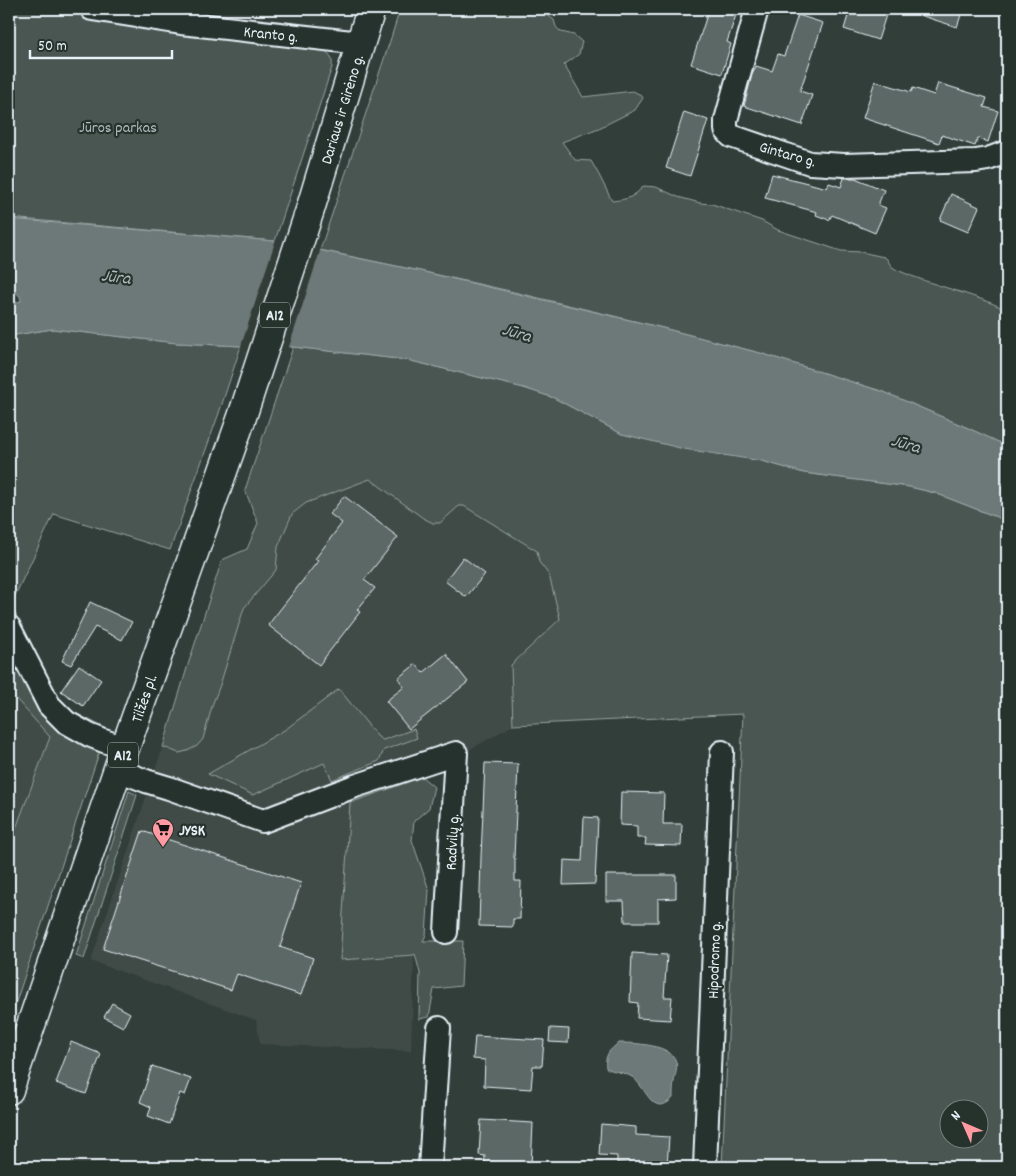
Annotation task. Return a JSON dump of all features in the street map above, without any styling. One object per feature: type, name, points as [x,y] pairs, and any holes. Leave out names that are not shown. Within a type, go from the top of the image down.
[{"type":"highway","name":"Dariaus ir Girėno g.","points":[[241,420],[310,210],[371,9]]},
{"type":"highway","name":"Tilžės pl.","points":[[9,1090],[122,759],[241,420]]},
{"type":"street","name":"Kranto g.","points":[[92,9],[181,23],[361,44]]},
{"type":"street","name":"Gintaro g.","points":[[757,9],[726,120],[726,130],[731,136],[810,163],[976,161],[1007,152]]},
{"type":"street","points":[[9,627],[48,705],[66,722],[104,742],[122,759]]},
{"type":"street","name":"Hipodromo g.","points":[[705,1167],[722,752]]},
{"type":"street","name":"Radvilų g.","points":[[122,759],[146,781],[262,821],[354,786],[456,753],[446,932]]},
{"type":"street","points":[[430,1167],[439,1028]]},
{"type":"shaded area","points":[[370,478],[432,523],[440,523],[459,506],[464,506],[537,551],[539,562],[549,575],[560,619],[511,665],[513,725],[422,777],[350,804],[340,960],[414,955],[411,1051],[260,1044],[256,1020],[91,961],[163,747],[169,750],[203,739],[244,608],[276,570],[278,547],[292,514],[306,503]]},
{"type":"shaded area","points":[[9,691],[50,737],[9,847]]},
{"type":"green space","name":"Jūros parkas","points":[[9,9],[61,9],[110,22],[321,49],[327,52],[332,61],[332,67],[275,241],[9,218]]},
{"type":"green space","points":[[400,9],[540,9],[554,20],[556,27],[561,32],[574,35],[582,42],[579,54],[564,65],[583,97],[633,91],[641,95],[643,98],[635,110],[599,128],[562,142],[575,160],[591,161],[612,201],[630,197],[644,186],[656,187],[678,197],[712,204],[762,221],[778,230],[841,251],[861,252],[884,257],[897,270],[1007,310],[1007,446],[884,392],[760,353],[510,291],[320,250]]},
{"type":"green space","points":[[52,329],[177,343],[241,346],[170,550],[54,514],[11,604],[52,695],[62,706],[107,729],[9,1023],[9,847],[50,737],[9,691],[9,336]]},
{"type":"green space","points":[[293,347],[407,360],[524,388],[554,398],[622,434],[762,461],[804,473],[910,487],[935,493],[1007,521],[1007,1167],[722,1167],[743,714],[513,725],[511,665],[560,619],[549,575],[539,562],[537,551],[464,506],[459,506],[440,523],[433,523],[423,518],[370,479],[306,503],[292,514],[278,547],[276,570],[244,608],[203,739],[197,746],[179,753],[163,747],[222,560],[247,549],[258,523],[245,490]]},
{"type":"green space","points":[[339,689],[378,737],[383,740],[414,729],[417,738],[384,750],[379,761],[332,780],[324,763],[253,795],[208,774],[286,729]]},
{"type":"green space","points":[[422,777],[434,787],[429,808],[414,821],[412,840],[429,890],[426,935],[423,941],[463,941],[461,986],[434,989],[429,1017],[419,1019],[420,973],[415,954],[340,960],[350,803]]},
{"type":"green space","points":[[129,791],[137,795],[84,959],[76,956]]},
{"type":"water","name":"Jūra","points":[[9,219],[275,241],[420,271],[655,326],[760,353],[884,392],[1007,446],[1007,521],[935,493],[910,487],[804,473],[762,461],[684,449],[622,434],[554,398],[524,388],[407,360],[293,347],[177,343],[52,329],[9,336],[9,304],[21,301],[21,299],[19,295],[9,290]]},
{"type":"water","points":[[619,1043],[652,1046],[668,1051],[673,1056],[677,1066],[673,1098],[666,1104],[660,1105],[655,1103],[632,1077],[606,1068],[608,1054]]},
{"type":"pier","points":[[276,239],[321,248],[288,350],[240,349]]},
{"type":"building","points":[[709,9],[738,9],[727,42],[731,44],[722,74],[691,64]]},
{"type":"building","points":[[850,9],[888,9],[878,40],[844,29]]},
{"type":"building","points":[[911,9],[963,9],[957,27],[910,12]]},
{"type":"building","points":[[798,15],[823,23],[800,91],[812,95],[802,125],[744,106],[756,66],[772,71],[778,54],[784,56]]},
{"type":"building","points":[[875,81],[911,92],[913,88],[934,95],[938,83],[987,98],[984,107],[998,111],[988,142],[978,138],[975,146],[942,135],[939,143],[863,118]]},
{"type":"building","points":[[684,112],[708,120],[690,176],[666,168]]},
{"type":"building","points":[[772,174],[827,188],[829,183],[841,187],[844,178],[855,178],[884,190],[878,205],[886,208],[875,233],[832,215],[829,220],[816,215],[817,212],[765,198]]},
{"type":"building","points":[[951,194],[979,207],[968,232],[940,220]]},
{"type":"building","points":[[344,496],[398,537],[364,580],[375,588],[357,610],[360,612],[319,665],[268,625],[318,561],[315,559],[342,523],[330,514]]},
{"type":"building","points":[[463,557],[485,574],[466,597],[445,581]]},
{"type":"building","points":[[90,602],[132,622],[122,640],[95,627],[71,665],[62,661]]},
{"type":"building","points":[[446,654],[468,682],[409,729],[386,701],[404,687],[398,678],[416,664],[423,673]]},
{"type":"building","points":[[79,665],[101,680],[83,706],[61,691]]},
{"type":"building","points":[[485,763],[518,764],[514,858],[515,881],[521,881],[520,919],[513,919],[513,927],[479,926]]},
{"type":"building","points":[[621,792],[664,793],[663,824],[682,824],[681,846],[645,845],[646,838],[637,838],[637,826],[620,825]]},
{"type":"building","points":[[584,817],[598,818],[595,884],[563,885],[564,860],[582,861]]},
{"type":"building","points":[[142,831],[301,883],[280,947],[313,958],[301,995],[237,974],[231,990],[103,949]]},
{"type":"building","points":[[606,875],[676,875],[676,898],[658,899],[658,922],[625,922],[624,901],[606,901]]},
{"type":"building","points":[[632,953],[667,955],[664,997],[672,997],[670,1020],[637,1018],[638,1003],[630,1002]]},
{"type":"building","points":[[112,1003],[130,1013],[123,1027],[104,1017]]},
{"type":"building","points":[[550,1028],[569,1029],[568,1043],[549,1042]]},
{"type":"building","points":[[475,1036],[544,1040],[542,1066],[533,1066],[531,1089],[484,1086],[485,1060],[473,1059]]},
{"type":"building","points":[[71,1042],[101,1054],[86,1094],[56,1083]]},
{"type":"building","points":[[152,1066],[191,1079],[185,1095],[180,1093],[169,1124],[148,1116],[151,1107],[140,1102]]},
{"type":"building","points":[[481,1120],[533,1123],[531,1167],[484,1167],[485,1156],[479,1155]]},
{"type":"building","points":[[601,1124],[636,1127],[636,1135],[669,1137],[667,1166],[617,1163],[617,1156],[599,1155]]},
{"type":"place","name":"JYSK","points":[[163,848]]}]
